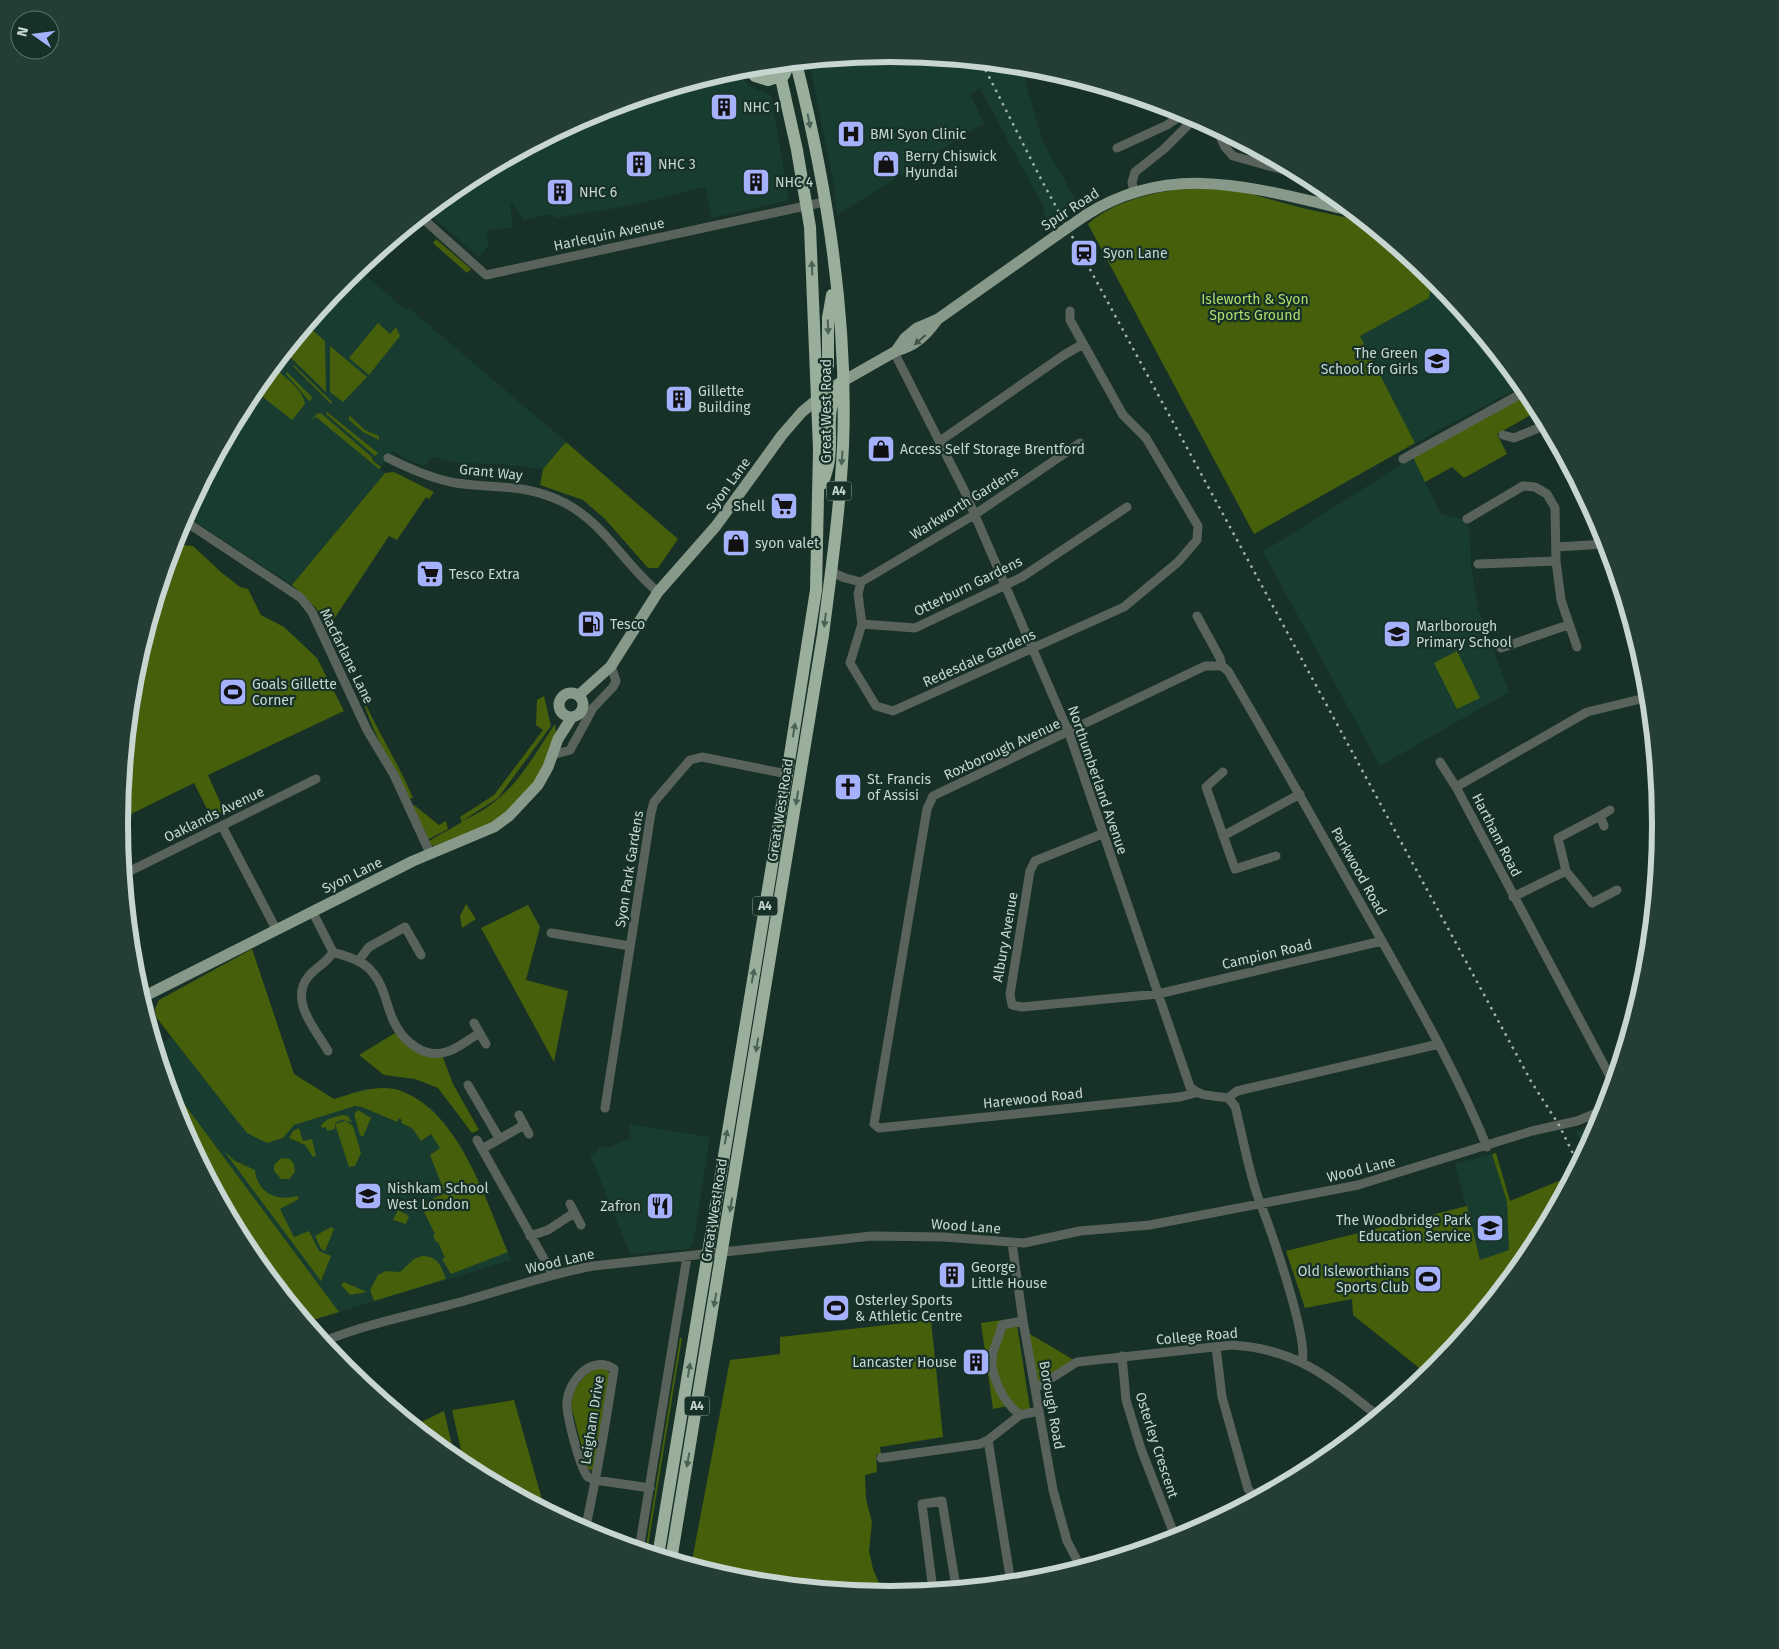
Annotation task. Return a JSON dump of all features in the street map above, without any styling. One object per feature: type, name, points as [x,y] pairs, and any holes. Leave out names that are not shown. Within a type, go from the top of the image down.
[{"type":"highway","name":"Great West Road","points":[[672,1555],[822,645],[843,446],[843,380],[835,278],[824,202],[797,68]]},
{"type":"highway","name":"Great West Road","points":[[659,1550],[816,590],[818,398],[807,206],[780,71]]},
{"type":"highway","points":[[754,75],[762,78],[780,71]]},
{"type":"highway","name":"A4","points":[[818,398],[824,386],[828,365],[828,318],[835,278]]},
{"type":"highway","name":"A4","points":[[818,502],[829,461],[828,419],[831,405],[843,380]]},
{"type":"main road","name":"Spur Road","points":[[1042,245],[1115,198],[1162,184],[1201,181],[1238,184],[1335,207]]},
{"type":"main road","name":"Syon Lane","points":[[579,695],[611,666],[658,592],[716,526],[782,436],[818,398],[843,380],[895,351],[914,345],[928,333],[938,319],[1042,245]]},
{"type":"main road","points":[[568,693],[579,695],[583,702],[582,710],[572,717],[561,712],[558,705],[561,697],[568,693]]},
{"type":"main road","name":"Syon Lane","points":[[558,739],[561,712]]},
{"type":"main road","name":"Syon Lane","points":[[147,995],[430,853],[468,840],[510,816],[538,785],[558,739],[572,717]]},
{"type":"street","points":[[1117,148],[1176,119]]},
{"type":"street","points":[[1134,193],[1132,182],[1135,172],[1164,149],[1189,124]]},
{"type":"street","points":[[1220,138],[1224,147],[1233,156],[1274,167]]},
{"type":"street","name":"Harlequin Avenue","points":[[425,221],[486,275],[824,202]]},
{"type":"street","points":[[940,441],[1064,355],[1083,344],[1070,320],[1070,311]]},
{"type":"street","name":"Redesdale Gardens","points":[[861,582],[858,594],[862,624],[850,663],[876,706],[892,711],[1034,649],[1124,607],[1178,562],[1197,540],[1198,526],[1146,438],[1123,415],[1083,344]]},
{"type":"street","name":"Northumberland Avenue","points":[[895,351],[974,515],[1069,733],[1187,1079],[1195,1093]]},
{"type":"street","points":[[1403,459],[1519,395]]},
{"type":"street","points":[[1502,435],[1514,438],[1539,428]]},
{"type":"street","name":"Warkworth Gardens","points":[[861,582],[974,515],[1080,443]]},
{"type":"street","name":"Grant Way","points":[[390,456],[417,472],[456,483],[513,486],[544,495],[565,504],[602,530],[641,577],[658,592]]},
{"type":"street","points":[[1467,519],[1523,486],[1535,487],[1547,494],[1555,508],[1556,561],[1560,600],[1577,647]]},
{"type":"street","name":"Otterburn Gardens","points":[[862,624],[915,628],[1022,577],[1127,507]]},
{"type":"street","name":"Macfarlane Lane","points":[[190,524],[301,598],[312,612],[367,730],[394,775],[430,853]]},
{"type":"street","points":[[1556,547],[1597,545]]},
{"type":"street","points":[[1478,564],[1556,561]]},
{"type":"street","points":[[831,572],[861,582]]},
{"type":"street","name":"Parkwood Road","points":[[1197,616],[1220,658],[1222,666],[1228,672],[1300,794],[1440,1044],[1466,1095],[1487,1147]]},
{"type":"street","points":[[1501,648],[1568,625]]},
{"type":"street","points":[[552,755],[570,750],[593,708],[613,687],[616,681],[611,666]]},
{"type":"street","name":"Roxborough Avenue","points":[[874,1124],[926,809],[933,796],[1069,733],[1205,666],[1222,666]]},
{"type":"street","name":"Hartham Road","points":[[1609,1074],[1456,787],[1587,712],[1641,699]]},
{"type":"street","name":"Syon Park Gardens","points":[[605,1108],[654,802],[690,760],[702,758],[787,774]]},
{"type":"street","points":[[1440,762],[1456,787]]},
{"type":"street","points":[[1223,772],[1206,787],[1234,869],[1276,856]]},
{"type":"street","name":"Oaklands Avenue","points":[[129,872],[316,780]]},
{"type":"street","points":[[1223,836],[1300,794]]},
{"type":"street","points":[[1610,810],[1558,838],[1566,871],[1588,905],[1617,890]]},
{"type":"street","points":[[1600,816],[1604,826]]},
{"type":"street","points":[[222,826],[276,929]]},
{"type":"street","name":"Albury Avenue","points":[[1102,834],[1035,861],[1030,871],[1010,994],[1012,1005],[1022,1007],[1158,994]]},
{"type":"street","points":[[1513,897],[1566,871]]},
{"type":"street","points":[[312,912],[333,952],[358,960],[377,979],[393,1022],[414,1047],[425,1052],[445,1053],[480,1034]]},
{"type":"street","points":[[358,960],[369,947],[405,927],[421,955]]},
{"type":"street","name":"Syon Park Gardens","points":[[551,933],[630,946]]},
{"type":"street","name":"Campion Road","points":[[1158,994],[1382,941]]},
{"type":"street","points":[[328,1051],[311,1032],[300,998],[302,986],[333,952]]},
{"type":"street","points":[[474,1023],[486,1044]]},
{"type":"street","points":[[1228,1098],[1237,1091],[1440,1044]]},
{"type":"street","points":[[468,1085],[499,1138]]},
{"type":"street","points":[[1195,1093],[1228,1098],[1235,1106],[1262,1205],[1301,1334],[1305,1354],[1302,1362]]},
{"type":"street","name":"Harewood Road","points":[[874,1124],[879,1128],[1180,1097],[1195,1093]]},
{"type":"street","points":[[519,1115],[529,1134]]},
{"type":"street","name":"Wood Lane","points":[[328,1339],[349,1330],[593,1266],[872,1236],[943,1237],[1024,1243],[1080,1231],[1150,1225],[1262,1205],[1358,1185],[1487,1147],[1532,1131],[1577,1122],[1594,1115]]},
{"type":"street","points":[[482,1149],[524,1125]]},
{"type":"street","points":[[477,1140],[553,1275]]},
{"type":"street","points":[[530,1236],[548,1230],[572,1208],[581,1225]]},
{"type":"street","name":"Borough Road","points":[[1012,1243],[1023,1320],[1054,1490],[1067,1541],[1079,1563]]},
{"type":"street","points":[[640,1544],[687,1257]]},
{"type":"street","points":[[1020,1416],[1010,1408],[996,1382],[993,1354],[1002,1325],[1023,1320]]},
{"type":"street","name":"College Road","points":[[1036,1388],[1077,1362],[1232,1345],[1252,1346],[1278,1352],[1326,1375],[1373,1412]]},
{"type":"street","points":[[1216,1347],[1222,1397],[1248,1489],[1252,1494]]},
{"type":"street","name":"Osterley Crescent","points":[[1122,1356],[1126,1400],[1141,1449],[1173,1531]]},
{"type":"street","name":"Leigham Drive","points":[[587,1523],[595,1480],[614,1369],[607,1364],[599,1364],[589,1368],[576,1378],[570,1388],[567,1404],[580,1459],[588,1476],[595,1480],[650,1488]]},
{"type":"street","points":[[881,1458],[980,1444],[1020,1416],[1039,1410]]},
{"type":"street","points":[[988,1440],[1009,1577]]},
{"type":"street","points":[[933,1585],[922,1504],[942,1501],[955,1583]]},
{"type":"shaded area","points":[[890,62],[989,69],[1023,75],[1043,142],[1079,206],[1047,226],[1043,206],[980,88],[970,94],[984,123],[837,215],[833,180],[810,67]]},
{"type":"shaded area","points":[[740,77],[753,88],[771,95],[789,200],[712,218],[705,187],[634,205],[556,218],[551,214],[523,220],[513,203],[510,203],[513,227],[486,231],[489,245],[479,257],[432,216],[466,191],[552,141],[645,103],[692,88]]},
{"type":"shaded area","points":[[364,274],[406,310],[409,308],[566,442],[543,469],[503,464],[460,463],[432,457],[424,466],[393,451],[380,469],[385,473],[292,585],[192,520],[206,487],[256,401],[317,322]]},
{"type":"shaded area","name":"The Green School for Girls","points":[[1431,289],[1462,322],[1515,390],[1415,443],[1359,336],[1429,298]]},
{"type":"shaded area","name":"Marlborough Primary School","points":[[1413,457],[1441,514],[1465,520],[1470,530],[1471,566],[1478,609],[1509,692],[1380,766],[1263,552]]},
{"type":"shaded area","name":"Nishkam School West London","points":[[164,1026],[292,1075],[315,1106],[363,1089],[400,1090],[432,1108],[464,1151],[511,1260],[339,1312],[178,1096],[160,1043],[172,1037]]},
{"type":"shaded area","points":[[629,1124],[710,1137],[693,1245],[688,1249],[630,1254],[590,1155],[597,1152],[600,1146],[607,1148],[631,1138]]},
{"type":"shaded area","points":[[1589,1126],[1582,1142],[1576,1132]]},
{"type":"shaded area","name":"The Woodbridge Park Education Service","points":[[1492,1154],[1507,1202],[1510,1250],[1480,1260],[1455,1164]]},
{"type":"green space","name":"Isleworth & Syon Sports Ground","points":[[1193,187],[1232,189],[1302,208],[1351,218],[1392,252],[1428,286],[1431,289],[1429,298],[1360,336],[1415,443],[1254,534],[1088,224],[1111,208],[1165,191]]},
{"type":"green space","points":[[436,239],[471,269],[467,273],[433,243]]},
{"type":"green space","points":[[378,323],[390,334],[396,327],[400,336],[369,375],[349,358]]},
{"type":"green space","points":[[311,329],[325,341],[326,392],[289,356]]},
{"type":"green space","points":[[330,346],[367,377],[343,402],[330,392]]},
{"type":"green space","points":[[293,366],[332,402],[331,404]]},
{"type":"green space","points":[[278,371],[297,388],[304,399],[305,404],[292,420],[260,395]]},
{"type":"green space","points":[[287,372],[312,397],[310,402],[286,374]]},
{"type":"green space","points":[[1520,397],[1531,415],[1497,434],[1507,454],[1464,478],[1452,467],[1425,482],[1413,457]]},
{"type":"green space","points":[[327,412],[378,453],[375,456],[326,414]]},
{"type":"green space","points":[[318,413],[322,414],[381,467],[379,469],[316,417],[310,421]]},
{"type":"green space","points":[[349,415],[365,430],[379,436],[379,440],[363,432],[349,420]]},
{"type":"green space","points":[[566,442],[678,539],[658,568],[648,568],[605,519],[583,500],[540,485],[543,469]]},
{"type":"green space","points":[[394,472],[434,492],[429,499],[426,497],[397,540],[389,536],[328,628],[316,608],[292,585],[385,473]]},
{"type":"green space","name":"Goals Gillette Corner","points":[[181,545],[193,546],[222,573],[240,587],[248,589],[261,615],[284,627],[317,658],[344,711],[208,775],[224,811],[211,817],[194,783],[128,815],[129,775],[134,725],[142,676],[153,627]]},
{"type":"green space","points":[[1457,651],[1480,698],[1457,709],[1434,663]]},
{"type":"green space","points":[[544,696],[551,726],[498,798],[462,821],[479,813],[506,792],[526,768],[555,724],[555,737],[551,751],[535,782],[511,809],[488,826],[434,846],[431,845],[429,841],[462,822],[460,817],[494,795],[543,730],[536,725],[537,700]]},
{"type":"green space","points":[[365,703],[413,798],[408,799],[374,729]]},
{"type":"green space","points":[[414,805],[439,825],[446,821],[448,829],[429,839],[424,834],[411,807]]},
{"type":"green space","points":[[466,904],[476,919],[462,928],[460,916]]},
{"type":"green space","points":[[528,905],[540,927],[526,980],[568,991],[554,1062],[481,928]]},
{"type":"green space","points":[[252,949],[294,1074],[334,1099],[376,1088],[385,1088],[401,1091],[422,1102],[439,1118],[455,1138],[468,1160],[508,1252],[451,1274],[442,1259],[445,1258],[433,1235],[435,1234],[424,1212],[426,1211],[423,1203],[445,1193],[430,1155],[440,1148],[431,1134],[421,1141],[412,1128],[401,1123],[402,1120],[399,1118],[397,1122],[362,1107],[355,1106],[294,1125],[283,1138],[267,1143],[247,1133],[156,1017],[155,1009],[159,1000]]},
{"type":"green space","points":[[395,1033],[409,1047],[442,1055],[453,1084],[479,1130],[472,1133],[438,1088],[415,1079],[384,1075],[359,1055]]},
{"type":"green space","points":[[178,1096],[339,1312],[312,1320],[285,1288],[256,1248],[206,1162]]},
{"type":"green space","points":[[358,1110],[371,1118],[363,1137],[360,1135],[354,1114]]},
{"type":"green space","points":[[342,1115],[348,1116],[352,1122],[342,1120],[335,1123],[335,1129],[327,1131],[326,1127],[322,1128],[321,1125],[328,1119]]},
{"type":"green space","points":[[346,1121],[353,1126],[361,1153],[355,1166],[349,1167],[335,1124]]},
{"type":"green space","points":[[299,1128],[303,1141],[312,1139],[316,1156],[313,1157],[305,1145],[289,1138],[293,1131]]},
{"type":"green space","points":[[224,1151],[235,1161],[255,1170],[259,1184],[269,1194],[282,1198],[297,1196],[299,1199],[280,1209],[294,1237],[309,1231],[319,1251],[331,1256],[321,1281]]},
{"type":"green space","name":"Old Isleworthians Sports Club","points":[[1496,1153],[1510,1201],[1564,1179],[1523,1248],[1494,1288],[1462,1327],[1421,1369],[1353,1315],[1352,1299],[1305,1308],[1286,1251],[1467,1206],[1480,1260],[1509,1250],[1507,1202],[1492,1154]]},
{"type":"green space","points":[[281,1158],[290,1159],[294,1164],[295,1172],[289,1179],[281,1179],[274,1171],[274,1165]]},
{"type":"green space","points":[[398,1210],[409,1216],[406,1224],[393,1220]]},
{"type":"green space","points":[[331,1227],[334,1229],[325,1251],[321,1249],[315,1236]]},
{"type":"green space","points":[[422,1256],[435,1260],[446,1279],[374,1301],[370,1290],[378,1275],[386,1271],[400,1272],[414,1259]]},
{"type":"green space","points":[[344,1282],[367,1292],[350,1295],[341,1285]]},
{"type":"green space","points":[[1016,1318],[1030,1409],[1020,1410],[1013,1405],[993,1409],[981,1323]]},
{"type":"green space","points":[[931,1320],[943,1437],[880,1447],[881,1454],[876,1455],[877,1472],[865,1475],[866,1499],[872,1522],[869,1551],[873,1569],[880,1586],[840,1585],[790,1580],[692,1561],[730,1360],[780,1354],[780,1337]]},
{"type":"green space","points":[[1025,1331],[1077,1362],[1036,1388]]},
{"type":"green space","points":[[680,1338],[682,1338],[648,1547],[646,1546]]},
{"type":"green space","points":[[596,1368],[607,1369],[610,1375],[594,1471],[588,1469],[586,1464],[571,1405],[579,1384],[586,1375]]},
{"type":"green space","points":[[514,1400],[543,1503],[462,1455],[452,1410]]},
{"type":"green space","points":[[444,1411],[453,1449],[426,1429],[419,1423]]},
{"type":"railway","points":[[985,69],[1042,181],[1532,1083],[1559,1125],[1575,1158]]},
{"type":"place","name":"NHC 1","points":[[724,107]]},
{"type":"place","name":"BMI Syon Clinic","points":[[851,134]]},
{"type":"place","name":"NHC 3","points":[[639,164]]},
{"type":"place","name":"Berry Chiswick Hyundai","points":[[886,164]]},
{"type":"place","name":"NHC 4","points":[[756,182]]},
{"type":"place","name":"NHC 6","points":[[560,192]]},
{"type":"place","name":"Syon Lane","points":[[1084,253]]},
{"type":"place","name":"The Green School for Girls","points":[[1437,361]]},
{"type":"place","name":"Gillette Building","points":[[679,399]]},
{"type":"place","name":"Access Self Storage Brentford","points":[[881,449]]},
{"type":"place","name":"Shell","points":[[784,506]]},
{"type":"place","name":"syon valet","points":[[736,543]]},
{"type":"place","name":"Tesco Extra","points":[[430,574]]},
{"type":"place","name":"Tesco","points":[[591,624]]},
{"type":"place","name":"Marlborough Primary School","points":[[1397,634]]},
{"type":"place","name":"Goals Gillette Corner","points":[[233,692]]},
{"type":"place","name":"St. Francis of Assisi","points":[[848,787]]},
{"type":"place","name":"Nishkam School West London","points":[[368,1196]]},
{"type":"place","name":"Zafron","points":[[660,1206]]},
{"type":"place","name":"The Woodbridge Park Education Service","points":[[1490,1228]]},
{"type":"place","name":"George Little House","points":[[952,1275]]},
{"type":"place","name":"Old Isleworthians Sports Club","points":[[1428,1279]]},
{"type":"place","name":"Osterley Sports & Athletic Centre","points":[[836,1308]]},
{"type":"place","name":"Lancaster House","points":[[976,1362]]}]
